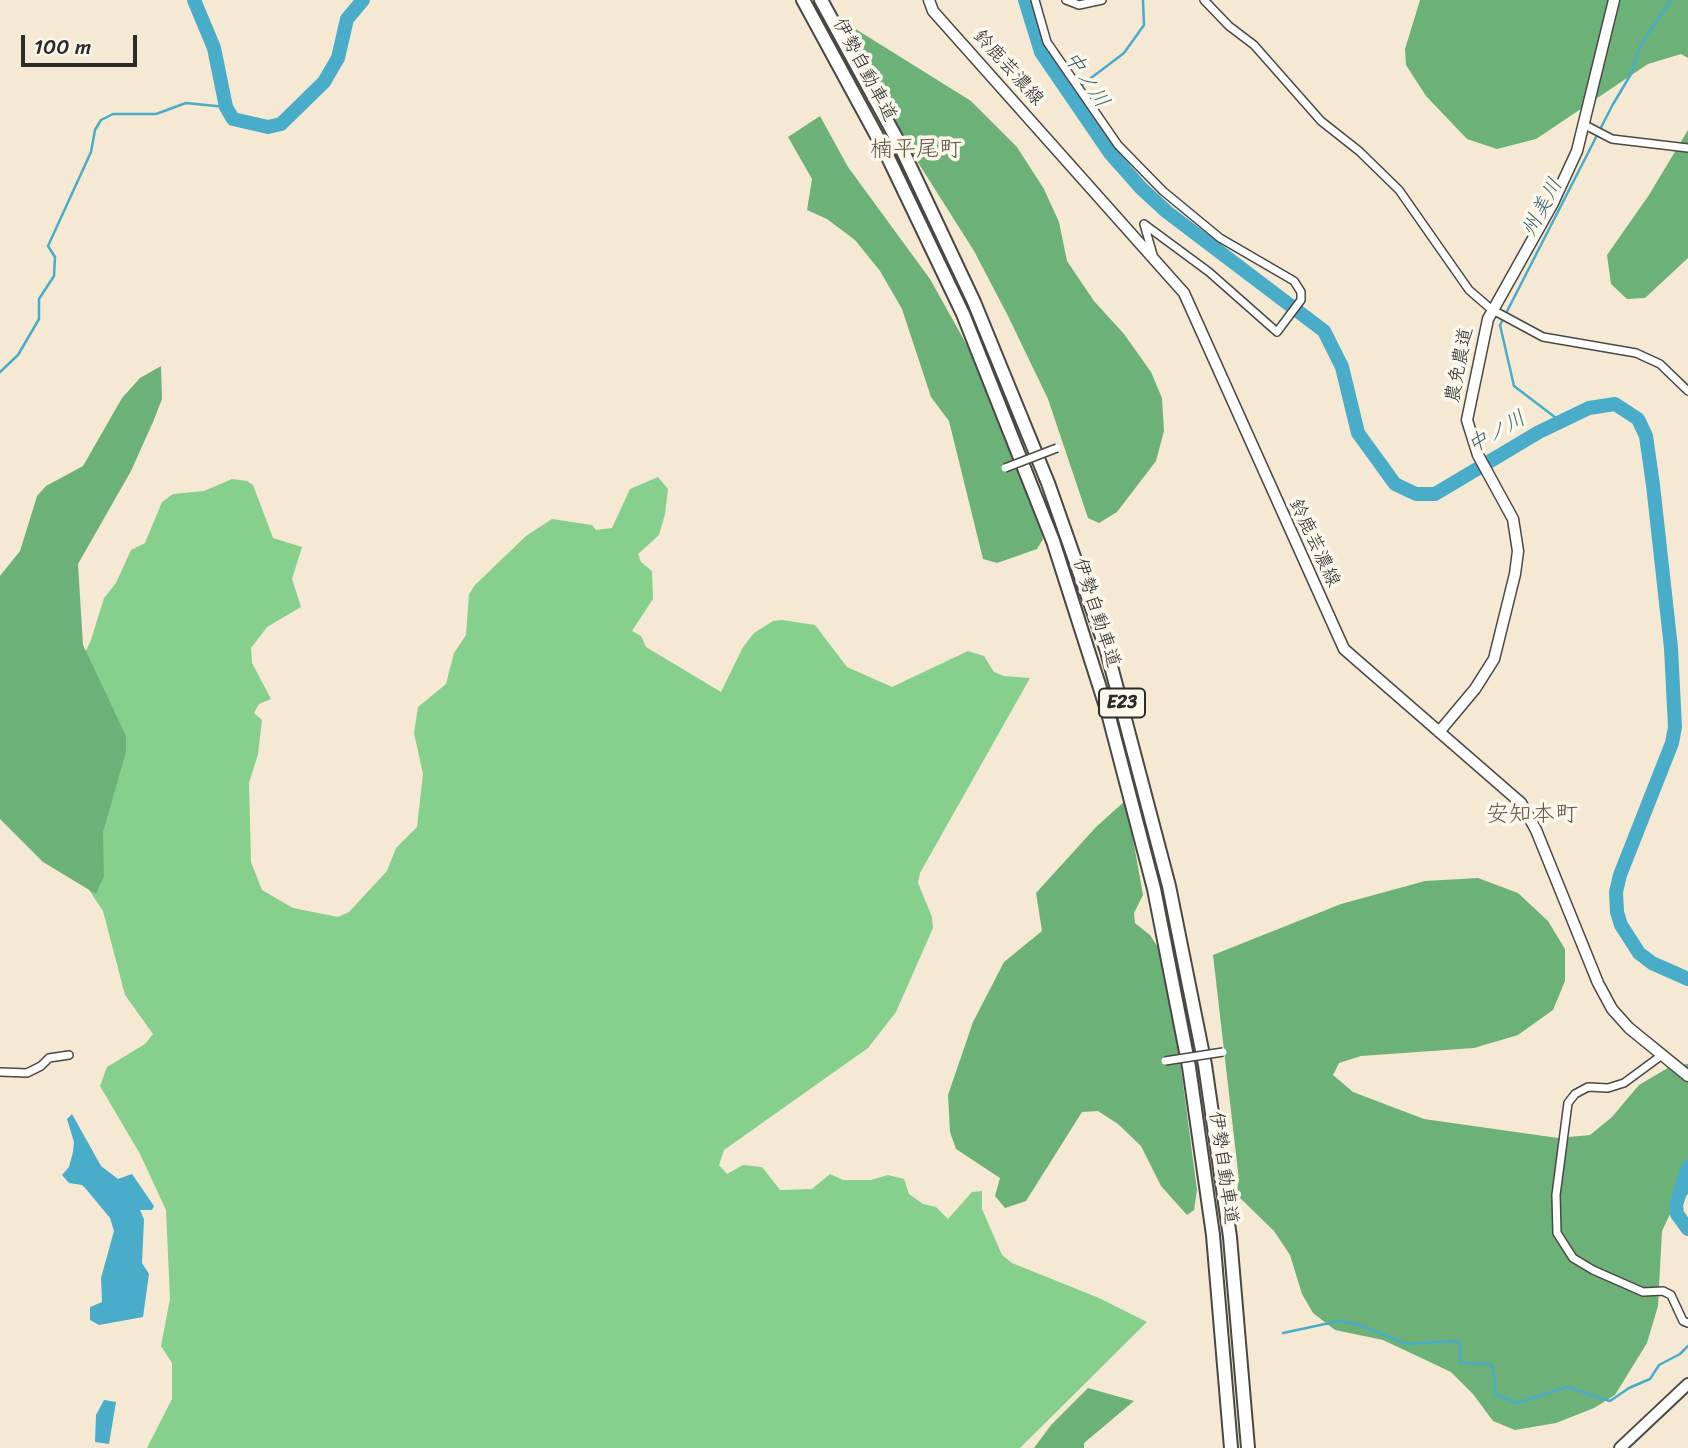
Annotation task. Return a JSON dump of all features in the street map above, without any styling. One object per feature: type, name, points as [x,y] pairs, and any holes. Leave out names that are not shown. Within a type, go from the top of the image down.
[{"type":"highway","name":"伊勢自動車道","points":[[803,0],[912,205],[973,337],[1053,541],[1108,713],[1154,889],[1189,1067],[1213,1235],[1231,1448]]},
{"type":"highway","name":"伊勢自動車道","points":[[823,4],[899,143],[974,302],[1048,483],[1107,651],[1167,874],[1205,1065],[1230,1237],[1248,1448]]},
{"type":"main road","name":"鈴鹿芸濃線","points":[[929,0],[933,11],[1153,255],[1184,293],[1344,649],[1521,803],[1536,830],[1606,1000],[1629,1028],[1688,1076]]},
{"type":"main road","name":"農免農道","points":[[1440,732],[1475,689],[1494,659],[1515,574],[1516,534],[1507,504],[1478,454],[1467,420],[1495,312],[1553,203],[1586,125],[1614,0]]},
{"type":"main road","points":[[1620,1448],[1688,1384]]},
{"type":"street","points":[[1035,0],[1047,42],[1118,145],[1163,191],[1220,238],[1294,281],[1301,292],[1301,300],[1277,332],[1209,272],[1144,224],[1153,255]]},
{"type":"street","points":[[1066,0],[1079,5],[1102,0]]},
{"type":"street","points":[[1204,0],[1229,26],[1254,45],[1312,112],[1359,150],[1399,190],[1469,290],[1495,312],[1543,337],[1636,353],[1660,364],[1688,391]]},
{"type":"street","points":[[1586,125],[1622,142],[1688,148]]},
{"type":"street","points":[[1005,468],[1057,448]]},
{"type":"street","points":[[1165,1061],[1223,1052]]},
{"type":"street","points":[[0,1072],[27,1073],[41,1066],[49,1058],[69,1055]]},
{"type":"street","points":[[1662,1055],[1624,1083],[1608,1088],[1588,1087],[1575,1094],[1568,1103],[1556,1195],[1557,1233],[1573,1258],[1592,1270],[1643,1292],[1663,1291],[1671,1296],[1683,1321],[1688,1323]]},
{"type":"green space","points":[[1420,0],[1688,0],[1688,58],[1681,54],[1648,64],[1536,139],[1497,149],[1467,139],[1426,96],[1406,65],[1405,49]]},
{"type":"green space","points":[[854,28],[971,101],[1017,147],[1044,189],[1059,222],[1067,261],[1094,301],[1124,334],[1151,372],[1162,398],[1164,431],[1156,461],[1117,512],[1099,523],[1088,518],[1048,399],[1008,316],[974,251],[907,145],[845,30]]},
{"type":"green space","points":[[820,116],[848,167],[930,279],[968,347],[1039,521],[1043,539],[1037,549],[997,563],[983,559],[949,421],[931,397],[902,309],[880,271],[855,240],[827,219],[807,210],[812,179],[788,137]]},
{"type":"green space","points":[[1688,130],[1688,258],[1645,298],[1627,299],[1611,284],[1607,255],[1649,195]]},
{"type":"green space","points":[[161,366],[162,399],[153,422],[131,471],[78,564],[83,645],[126,736],[126,752],[103,832],[104,876],[96,894],[43,862],[0,819],[0,576],[20,551],[37,496],[46,486],[83,466],[122,398],[140,378]]},
{"type":"green space","points":[[658,477],[668,489],[665,514],[659,535],[638,554],[641,562],[652,571],[653,599],[632,631],[641,636],[646,647],[721,692],[743,647],[754,633],[773,621],[782,620],[815,625],[847,667],[892,687],[968,651],[984,656],[994,672],[1004,676],[1030,678],[920,873],[918,883],[932,917],[933,928],[896,1012],[868,1048],[724,1150],[719,1165],[727,1174],[743,1165],[762,1167],[780,1190],[812,1189],[830,1174],[843,1180],[871,1180],[888,1175],[904,1179],[909,1194],[923,1204],[936,1207],[948,1219],[972,1192],[982,1191],[982,1209],[1002,1255],[1012,1263],[1099,1298],[1147,1322],[1020,1448],[147,1448],[172,1399],[172,1363],[161,1346],[170,1299],[166,1210],[140,1154],[100,1086],[107,1067],[145,1044],[153,1034],[125,995],[103,911],[85,884],[77,670],[91,640],[104,598],[116,583],[131,550],[145,543],[162,502],[173,494],[204,491],[232,479],[247,481],[253,485],[273,538],[302,547],[292,579],[301,607],[267,627],[251,648],[252,663],[271,699],[259,704],[254,713],[262,720],[258,754],[249,783],[251,862],[262,890],[293,908],[338,917],[349,912],[387,871],[396,848],[417,827],[423,774],[414,733],[418,707],[446,684],[454,653],[466,635],[469,594],[475,585],[526,536],[552,519],[592,525],[596,530],[612,528],[630,489]]},
{"type":"green space","points":[[1126,800],[1143,895],[1134,913],[1135,923],[1150,935],[1159,949],[1179,1053],[1197,1190],[1194,1210],[1187,1215],[1161,1186],[1141,1146],[1118,1124],[1098,1111],[1082,1112],[1026,1201],[1005,1208],[995,1196],[1000,1178],[956,1149],[950,1132],[948,1095],[973,1022],[1004,962],[1042,931],[1036,893],[1096,827]]},
{"type":"green space","points":[[1478,878],[1518,893],[1548,921],[1565,949],[1565,981],[1553,1010],[1518,1035],[1474,1048],[1361,1056],[1339,1063],[1333,1075],[1353,1092],[1424,1119],[1558,1138],[1590,1135],[1612,1117],[1639,1085],[1671,1066],[1688,1064],[1688,1194],[1671,1212],[1662,1231],[1658,1306],[1647,1343],[1615,1395],[1594,1408],[1556,1423],[1515,1430],[1493,1421],[1473,1394],[1451,1372],[1383,1340],[1335,1330],[1313,1313],[1302,1294],[1290,1255],[1274,1231],[1236,1194],[1239,1180],[1213,955],[1341,904],[1425,881]]},
{"type":"green space","points":[[1088,1388],[1134,1401],[1084,1443],[1084,1448],[1034,1448],[1051,1425]]},
{"type":"water","points":[[72,1114],[101,1166],[118,1179],[132,1174],[154,1206],[152,1210],[140,1210],[144,1219],[142,1263],[149,1274],[143,1317],[99,1325],[90,1320],[90,1307],[102,1302],[101,1278],[114,1231],[110,1218],[86,1189],[82,1185],[69,1183],[62,1175],[69,1167],[73,1152],[74,1142],[67,1119]]},
{"type":"water","points":[[104,1400],[116,1402],[109,1444],[95,1442],[96,1415]]},
{"type":"waterway","name":"中ノ川","points":[[194,0],[214,48],[226,107],[233,119],[268,127],[281,124],[324,82],[338,58],[347,19],[363,0]]},
{"type":"waterway","name":"中ノ川","points":[[1025,0],[1041,52],[1110,153],[1141,188],[1167,212],[1324,331],[1342,367],[1358,433],[1395,484],[1416,494],[1435,494],[1539,432],[1589,408],[1615,404],[1638,419],[1646,436],[1653,485],[1671,648],[1675,727],[1672,743],[1620,875],[1616,892],[1617,912],[1621,925],[1639,953],[1652,963],[1688,979]]},
{"type":"waterway","points":[[1070,94],[1124,53],[1144,25],[1143,0]]},
{"type":"waterway","name":"州美川","points":[[1560,421],[1514,386],[1500,325],[1631,74],[1640,46],[1671,0]]},
{"type":"waterway","points":[[0,372],[18,355],[39,319],[39,299],[54,276],[55,257],[48,246],[91,152],[95,130],[101,120],[113,114],[156,114],[186,103],[226,107]]},
{"type":"waterway","name":"中ノ川","points":[[1688,1167],[1676,1205],[1677,1214],[1688,1229]]},
{"type":"waterway","points":[[1283,1333],[1339,1321],[1359,1325],[1407,1344],[1455,1341],[1460,1344],[1460,1363],[1490,1364],[1493,1367],[1496,1395],[1517,1403],[1567,1387],[1610,1401],[1629,1388],[1650,1379],[1659,1365],[1680,1354],[1688,1346]]},
{"type":"district","name":"楠平尾町","points":[[916,150]]},
{"type":"district","name":"安知本町","points":[[1532,815]]}]
